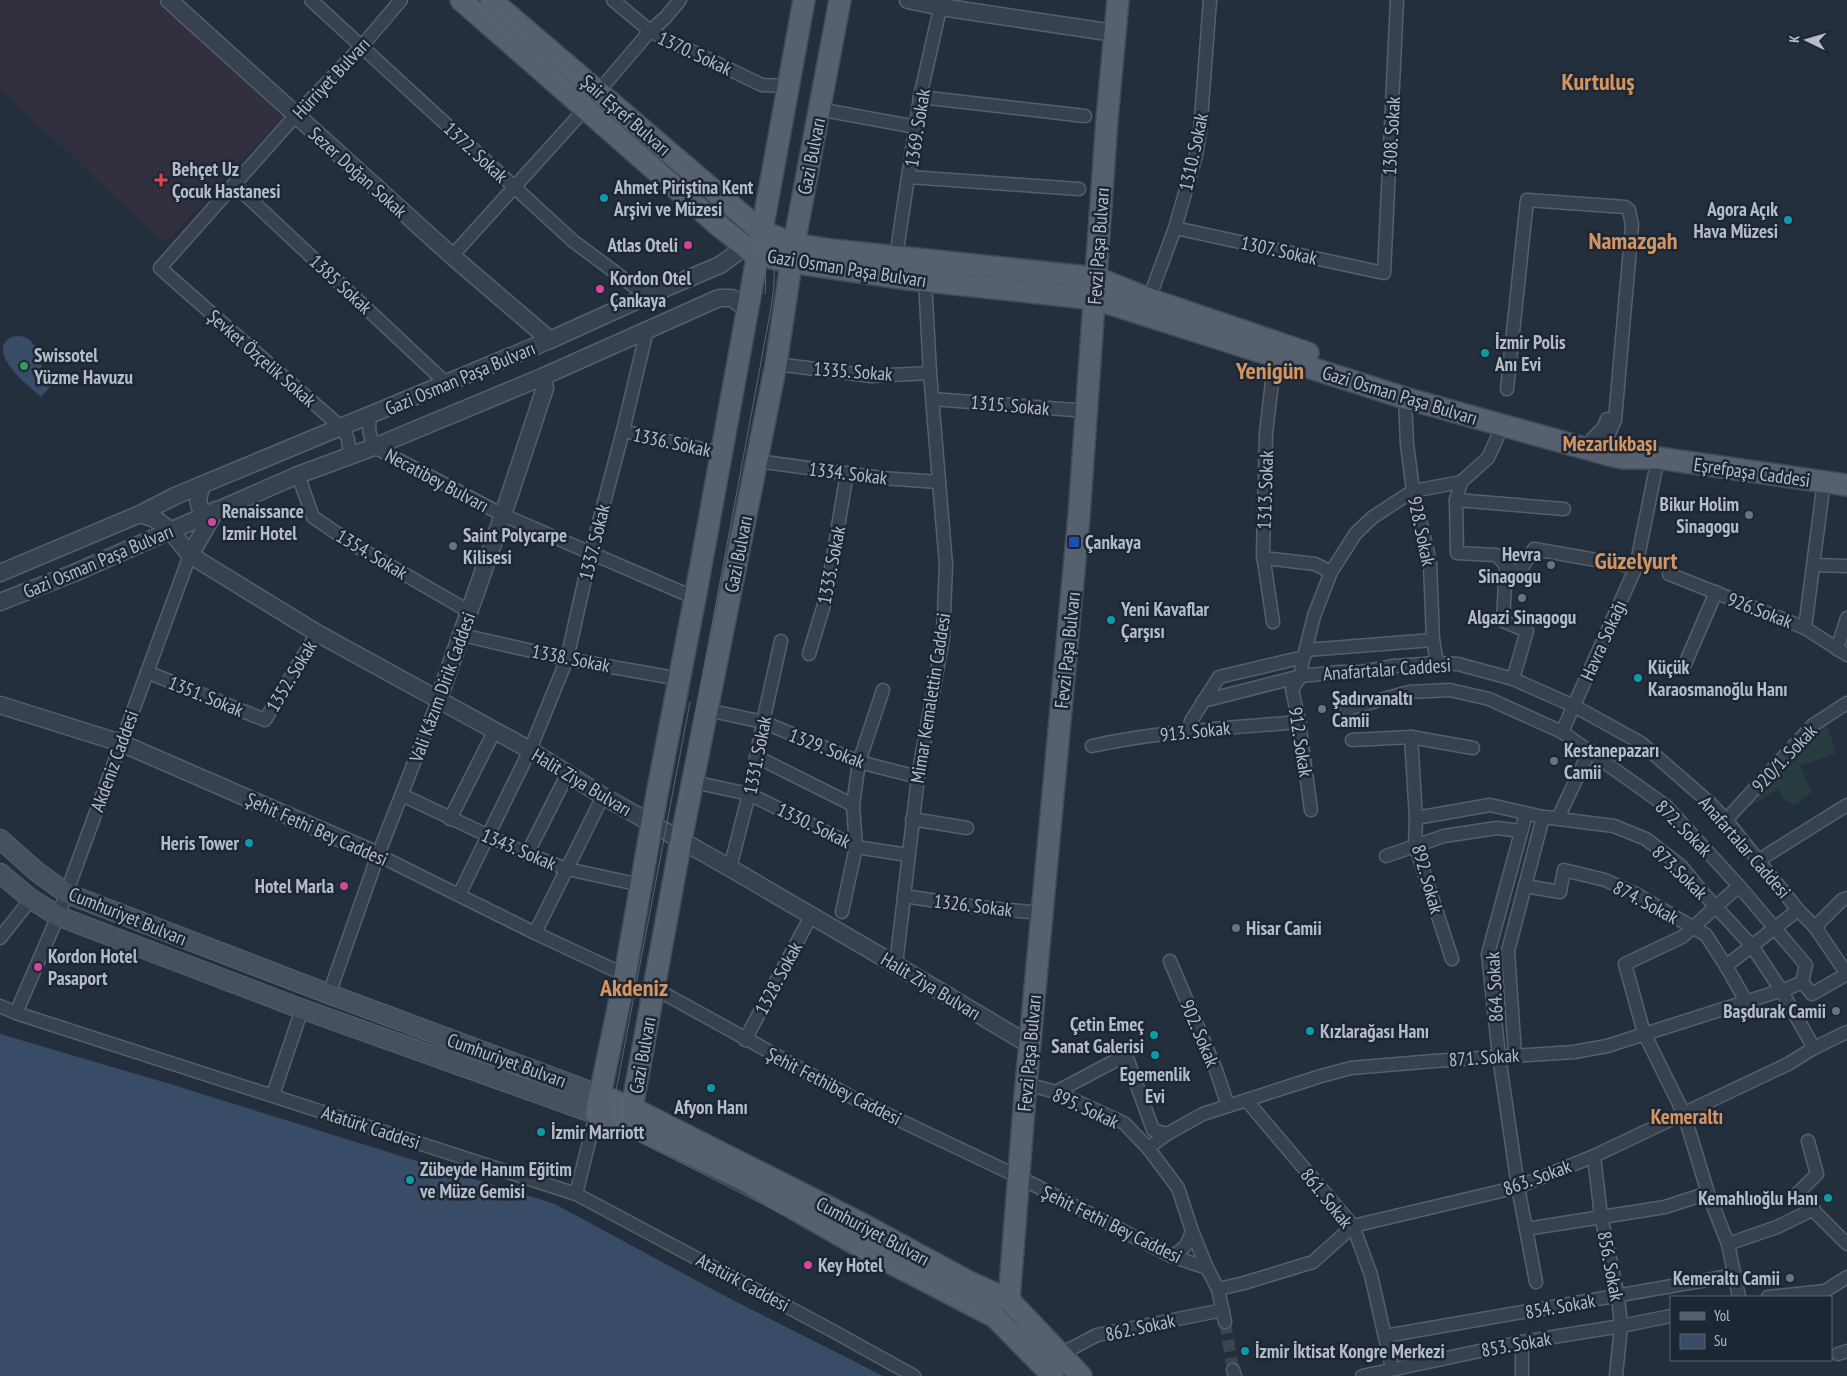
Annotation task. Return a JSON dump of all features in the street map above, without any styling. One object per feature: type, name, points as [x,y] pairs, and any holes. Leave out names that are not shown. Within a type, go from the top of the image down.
[{"type":"main road","points":[[462,0],[585,109],[751,250],[761,231]]},
{"type":"main road","name":"Şair Eşref Bulvarı","points":[[491,0],[761,231]]},
{"type":"main road","name":"Gazi Bulvarı","points":[[761,231],[804,0]]},
{"type":"main road","name":"Gazi Bulvarı","points":[[632,1108],[681,840],[776,364],[793,253],[840,0]]},
{"type":"main road","name":"Fevzi Paşa Bulvarı","points":[[1009,1300],[1026,1084],[1078,535],[1114,33],[1118,0]]},
{"type":"main road","name":"Gazi Osman Paşa Bulvarı","points":[[761,231],[793,253],[925,280],[1095,299],[1406,398],[1503,425],[1606,444]]},
{"type":"main road","name":"Gazi Bulvarı","points":[[598,1105],[625,975],[747,309],[751,250]]},
{"type":"main road","name":"Gazi Osman Paşa Bulvarı","points":[[751,250],[896,258],[1027,269],[1097,278],[1149,299],[1379,377],[1606,444]]},
{"type":"main road","name":"Eşrefpaşa Caddesi","points":[[1606,444],[1658,458],[1847,485]]},
{"type":"main road","name":"Cumhuriyet Bulvarı","points":[[0,839],[36,871],[66,893],[329,994],[598,1105],[624,1122],[744,1180],[864,1249],[995,1317],[1053,1376]]},
{"type":"main road","name":"Cumhuriyet Bulvarı","points":[[0,873],[32,899],[58,916],[302,1009],[598,1105],[632,1108],[864,1225],[968,1282],[1009,1300]]},
{"type":"main road","points":[[632,1108],[648,1132]]},
{"type":"main road","points":[[968,1282],[1002,1310],[1066,1376]]},
{"type":"main road","points":[[1009,1300],[1081,1376]]},
{"type":"street","name":"Sezer Doğan Sokak","points":[[169,0],[452,256],[550,340]]},
{"type":"street","name":"1372. Sokak","points":[[311,0],[574,241],[647,296]]},
{"type":"street","name":"Hürriyet Bulvarı","points":[[160,268],[296,115],[361,47],[401,0]]},
{"type":"street","name":"1370. Sokak","points":[[612,0],[650,31],[762,85],[787,86]]},
{"type":"street","points":[[599,92],[650,31],[665,18],[680,0]]},
{"type":"street","points":[[908,0],[1114,33]]},
{"type":"street","name":"1310. Sokak","points":[[1149,299],[1175,228],[1196,155],[1200,132],[1210,0]]},
{"type":"street","name":"1308. Sokak","points":[[1384,273],[1397,0]]},
{"type":"street","name":"1369. Sokak","points":[[896,258],[920,97],[942,4]]},
{"type":"street","points":[[920,97],[1085,116]]},
{"type":"street","points":[[452,256],[585,109]]},
{"type":"street","points":[[829,111],[916,127]]},
{"type":"street","points":[[909,176],[1079,189]]},
{"type":"street","name":"1385 Sokak","points":[[234,184],[448,384]]},
{"type":"street","points":[[1507,389],[1527,200],[1625,207],[1629,210],[1631,216],[1630,246],[1615,420],[1606,444]]},
{"type":"street","name":"1307. Sokak","points":[[1175,228],[1384,273]]},
{"type":"street","points":[[1606,444],[1604,427],[1608,419],[1623,254],[1630,246]]},
{"type":"street","name":"Gazi Osman Paşa Bulvarı","points":[[0,573],[140,514],[202,485],[448,384],[751,250]]},
{"type":"street","name":"Şevket Özçelik Sokak","points":[[160,268],[342,428]]},
{"type":"street","name":"Mimar Kemalettin Caddesi","points":[[896,965],[918,777],[943,637],[946,565],[930,373],[925,280]]},
{"type":"street","name":"Gazi Osman Paşa Bulvarı","points":[[0,602],[211,512],[542,377],[719,298],[732,298],[747,309]]},
{"type":"street","name":"1337. Sokak","points":[[459,894],[530,750],[567,659],[591,552],[623,431],[646,330]]},
{"type":"street","name":"1313. Sokak","points":[[1273,622],[1263,558],[1266,433],[1275,357]]},
{"type":"street","name":"1335. Sokak","points":[[776,364],[871,376],[930,373]]},
{"type":"street","name":"Vali Kâzım Dirik Caddesi","points":[[329,994],[378,855],[438,701],[470,612],[545,388],[542,377]]},
{"type":"street","name":"928. Sokak","points":[[1406,398],[1407,444],[1413,491],[1430,562],[1433,640],[1437,663]]},
{"type":"street","name":"1315. Sokak","points":[[933,399],[1087,411]]},
{"type":"street","name":"Necatibey Bulvarı","points":[[372,415],[368,424],[370,438],[374,447],[503,515],[695,598]]},
{"type":"street","points":[[1503,425],[1488,458],[1461,482],[1456,500],[1457,554],[1496,555],[1517,575],[1534,549],[1636,567]]},
{"type":"street","points":[[342,428],[348,439],[350,456]]},
{"type":"street","name":"1336. Sokak","points":[[623,431],[721,453]]},
{"type":"street","name":"Havra Sokağı","points":[[1562,732],[1636,567],[1658,458]]},
{"type":"street","name":"1334. Sokak","points":[[757,460],[847,474],[939,482]]},
{"type":"street","name":"1333. Sokak","points":[[809,654],[826,598],[847,474]]},
{"type":"street","name":"1354. Sokak","points":[[298,476],[313,517],[354,545],[470,612]]},
{"type":"street","name":"Anafartalar Caddesi","points":[[1461,482],[1413,491],[1373,516],[1356,533],[1331,572],[1314,616],[1301,676],[1361,672],[1394,666],[1437,663],[1458,664],[1513,679],[1574,706],[1641,743],[1726,820],[1798,910],[1815,927],[1847,974]]},
{"type":"street","points":[[1805,628],[1824,482]]},
{"type":"street","points":[[202,485],[197,497],[199,505],[202,511],[211,512]]},
{"type":"street","points":[[1456,500],[1564,509]]},
{"type":"street","name":"Akdeniz Caddesi","points":[[16,1013],[58,916],[190,555],[211,512]]},
{"type":"street","name":"Halit Ziya Bulvarı","points":[[140,514],[155,519],[170,530],[190,555],[317,633],[494,732],[530,750],[602,796],[730,868],[1030,1045]]},
{"type":"street","points":[[1263,558],[1315,564],[1331,572]]},
{"type":"street","points":[[1506,565],[1503,621],[1527,631],[1513,679]]},
{"type":"street","points":[[1814,565],[1847,566]]},
{"type":"street","name":"926.Sokak","points":[[1669,574],[1805,628],[1842,652]]},
{"type":"street","points":[[1685,664],[1716,592]]},
{"type":"street","points":[[1842,652],[1847,618]]},
{"type":"street","name":"1352. Sokak","points":[[265,720],[317,633]]},
{"type":"street","name":"1338. Sokak","points":[[462,635],[567,659],[680,679]]},
{"type":"street","points":[[1189,731],[1191,721],[1219,677],[1305,654],[1433,640]]},
{"type":"street","name":"1331. Sokak","points":[[730,868],[749,794],[781,641]]},
{"type":"street","name":"1351. Sokak","points":[[148,672],[265,720]]},
{"type":"street","points":[[1203,701],[1301,676]]},
{"type":"street","name":"912. Sokak","points":[[1301,676],[1292,689],[1299,722],[1311,810]]},
{"type":"street","points":[[842,912],[856,847],[853,805],[859,762],[883,690]]},
{"type":"street","name":"872. Sokak","points":[[1348,708],[1410,692],[1450,690],[1490,699],[1562,732],[1590,750],[1666,806],[1739,886],[1806,965],[1802,982]]},
{"type":"street","name":"920/1. Sokak","points":[[1726,820],[1813,725],[1847,703]]},
{"type":"street","name":"Şehit Fethi Bey Caddesi","points":[[0,705],[121,743],[378,855],[459,894],[535,934],[625,975]]},
{"type":"street","name":"1329. Sokak","points":[[707,710],[763,722],[859,762],[918,777]]},
{"type":"street","name":"913. Sokak","points":[[1092,746],[1122,739],[1189,731],[1299,722]]},
{"type":"street","points":[[450,819],[494,732]]},
{"type":"street","points":[[1352,740],[1410,737],[1473,748]]},
{"type":"street","name":"892. Sokak","points":[[1410,737],[1416,818],[1415,845],[1452,959]]},
{"type":"street","points":[[1515,1055],[1508,951],[1543,817],[1558,818],[1590,750]]},
{"type":"street","points":[[757,757],[853,805]]},
{"type":"street","points":[[527,854],[567,775]]},
{"type":"street","name":"1330. Sokak","points":[[693,782],[749,794],[856,847],[908,855]]},
{"type":"street","name":"1343. Sokak","points":[[402,795],[487,837],[527,854],[567,869],[641,885]]},
{"type":"street","points":[[535,934],[602,796]]},
{"type":"street","name":"873.Sokak","points":[[1416,818],[1490,805],[1543,817],[1614,826],[1646,839],[1681,866],[1752,946],[1781,990],[1814,1048]]},
{"type":"street","points":[[1759,860],[1847,805]]},
{"type":"street","name":"864. Sokak","points":[[1526,814],[1488,954],[1499,1056],[1518,1187],[1536,1282]]},
{"type":"street","points":[[912,819],[967,828]]},
{"type":"street","points":[[1386,856],[1444,836],[1497,828],[1521,831]]},
{"type":"street","name":"874. Sokak","points":[[1525,886],[1560,892],[1564,870],[1605,880],[1636,894],[1706,935],[1746,1001]]},
{"type":"street","points":[[1739,886],[1682,938],[1625,964],[1644,1033],[1684,1114],[1708,1194],[1728,1244],[1739,1296]]},
{"type":"street","name":"1326. Sokak","points":[[904,896],[977,907],[1042,913]]},
{"type":"street","points":[[1815,927],[1842,900],[1847,898]]},
{"type":"street","points":[[0,938],[32,899]]},
{"type":"street","points":[[1726,966],[1798,910]]},
{"type":"street","name":"1328. Sokak","points":[[745,1040],[811,916]]},
{"type":"street","name":"902. Sokak","points":[[1170,961],[1216,1070],[1228,1106]]},
{"type":"street","points":[[1802,982],[1812,994],[1847,974]]},
{"type":"street","name":"871. Sokak","points":[[1148,1148],[1167,1134],[1203,1114],[1351,1068],[1574,1052],[1607,1046],[1802,982]]},
{"type":"street","name":"Şehit Fethibey Caddesi","points":[[654,988],[745,1040],[859,1101],[1019,1177]]},
{"type":"street","name":"Atatürk Caddesi","points":[[0,1006],[16,1013],[576,1194],[914,1376]]},
{"type":"street","points":[[273,1095],[302,1009]]},
{"type":"street","name":"863. Sokak","points":[[1218,1288],[1244,1283],[1313,1262],[1353,1226],[1518,1187],[1594,1156],[1684,1114],[1788,1064],[1814,1048],[1847,1032]]},
{"type":"street","points":[[1056,1092],[1126,1055],[1153,1130],[1167,1134]]},
{"type":"street","name":"895. Sokak","points":[[1026,1084],[1056,1092],[1124,1123],[1148,1148],[1178,1188],[1192,1231],[1207,1268],[1218,1288],[1224,1316]]},
{"type":"street","name":"861. Sokak","points":[[1247,1101],[1353,1226],[1372,1275],[1392,1368]]},
{"type":"street","name":"Gazi Bulvarı","points":[[576,1194],[598,1105]]},
{"type":"street","points":[[1808,1141],[1818,1174],[1797,1194],[1847,1244]]},
{"type":"street","name":"856. Sokak","points":[[1594,1156],[1601,1216],[1618,1296],[1621,1326],[1616,1376]]},
{"type":"street","name":"Şehit Fethi Bey Caddesi","points":[[1019,1177],[1171,1256],[1207,1268]]},
{"type":"street","points":[[1526,1229],[1665,1207],[1708,1194]]},
{"type":"street","points":[[1728,1244],[1777,1227],[1814,1209]]},
{"type":"street","points":[[1171,1256],[1188,1244],[1192,1231]]},
{"type":"street","name":"854. Sokak","points":[[1385,1336],[1735,1275]]},
{"type":"street","points":[[1778,1296],[1825,1291],[1847,1277]]},
{"type":"street","name":"862. Sokak","points":[[1061,1354],[1097,1335],[1224,1316]]},
{"type":"street","name":"853. Sokak","points":[[1362,1376],[1392,1368],[1522,1342],[1670,1316]]},
{"type":"street","points":[[1522,1342],[1522,1376]]},
{"type":"shaded area","name":"Behçet Uz Çocuk Hastanesi","points":[[0,0],[157,0],[283,117],[165,243],[0,89]]},
{"type":"green space","points":[[1827,726],[1836,753],[1800,766],[1812,792],[1795,805],[1783,799],[1778,789],[1749,807],[1743,802],[1808,730]]},
{"type":"water","name":"Swissotel Yüzme Havuzu","points":[[19,336],[30,340],[36,348],[43,370],[59,374],[62,377],[61,381],[49,388],[41,397],[16,374],[3,353],[3,346],[6,341],[12,337]]},
{"type":"water","points":[[0,1034],[170,1084],[555,1204],[721,1294],[883,1376],[0,1376]]},
{"type":"tunnel","points":[[1225,1322],[1233,1370]]},
{"type":"tram line","points":[[470,0],[751,241],[756,247],[764,266],[766,279],[765,294]]},
{"type":"tram line","points":[[482,0],[760,236],[768,247],[773,260],[774,282],[769,321],[623,1103],[623,1115],[626,1126],[631,1134],[640,1142],[974,1311],[1039,1376]]},
{"type":"tram line","points":[[624,1135],[615,1120],[614,1101],[690,702]]},
{"type":"place","name":"Behçet Uz Çocuk Hastanesi","points":[[161,180]]},
{"type":"place","name":"Ahmet Piriştina Kent Arşivi ve Müzesi","points":[[604,198]]},
{"type":"place","name":"Agora Açık Hava Müzesi","points":[[1788,220]]},
{"type":"place","name":"Atlas Oteli","points":[[688,245]]},
{"type":"place","name":"Kordon Otel Çankaya","points":[[600,289]]},
{"type":"place","name":"İzmir Polis Anı Evi","points":[[1485,353]]},
{"type":"place","name":"Swissotel Yüzme Havuzu","points":[[24,366]]},
{"type":"place","name":"Bikur Holim Sinagogu","points":[[1749,515]]},
{"type":"place","name":"Renaissance Izmir Hotel","points":[[212,522]]},
{"type":"place","name":"Çankaya","points":[[1074,542]]},
{"type":"place","name":"Saint Polycarpe Kilisesi","points":[[453,546]]},
{"type":"place","name":"Hevra Sinagogu","points":[[1551,565]]},
{"type":"place","name":"Algazi Sinagogu","points":[[1522,598]]},
{"type":"place","name":"Yeni Kavaflar Çarşısı","points":[[1111,620]]},
{"type":"place","name":"Küçük Karaosmanoğlu Hanı","points":[[1638,678]]},
{"type":"place","name":"Şadırvanaltı Camii","points":[[1322,709]]},
{"type":"place","name":"Kestanepazarı Camii","points":[[1554,761]]},
{"type":"place","name":"Heris Tower","points":[[249,843]]},
{"type":"place","name":"Hotel Marla","points":[[344,886]]},
{"type":"place","name":"Hisar Camii","points":[[1236,928]]},
{"type":"place","name":"Kordon Hotel Pasaport","points":[[38,967]]},
{"type":"place","name":"Başdurak Camii","points":[[1836,1011]]},
{"type":"place","name":"Kızlarağası Hanı","points":[[1310,1031]]},
{"type":"place","name":"Çetin Emeç Sanat Galerisi","points":[[1154,1035]]},
{"type":"place","name":"Egemenlik Evi","points":[[1155,1055]]},
{"type":"place","name":"Afyon Hanı","points":[[711,1088]]},
{"type":"place","name":"İzmir Marriott","points":[[541,1132]]},
{"type":"place","name":"Zübeyde Hanım Eğitim ve Müze Gemisi","points":[[410,1180]]},
{"type":"place","name":"Kemahlıoğlu Hanı","points":[[1828,1198]]},
{"type":"place","name":"Key Hotel","points":[[808,1265]]},
{"type":"place","name":"Kemeraltı Camii","points":[[1790,1278]]},
{"type":"place","name":"İzmir İktisat Kongre Merkezi","points":[[1245,1351]]},
{"type":"district","name":"Kurtuluş","points":[[1598,82]]},
{"type":"district","name":"Namazgah","points":[[1633,241]]},
{"type":"district","name":"Yenigün","points":[[1270,371]]},
{"type":"district","name":"Mezarlıkbaşı","points":[[1610,444]]},
{"type":"district","name":"Güzelyurt","points":[[1636,561]]},
{"type":"district","name":"Akdeniz","points":[[634,988]]},
{"type":"district","name":"Kemeraltı","points":[[1687,1117]]}]
